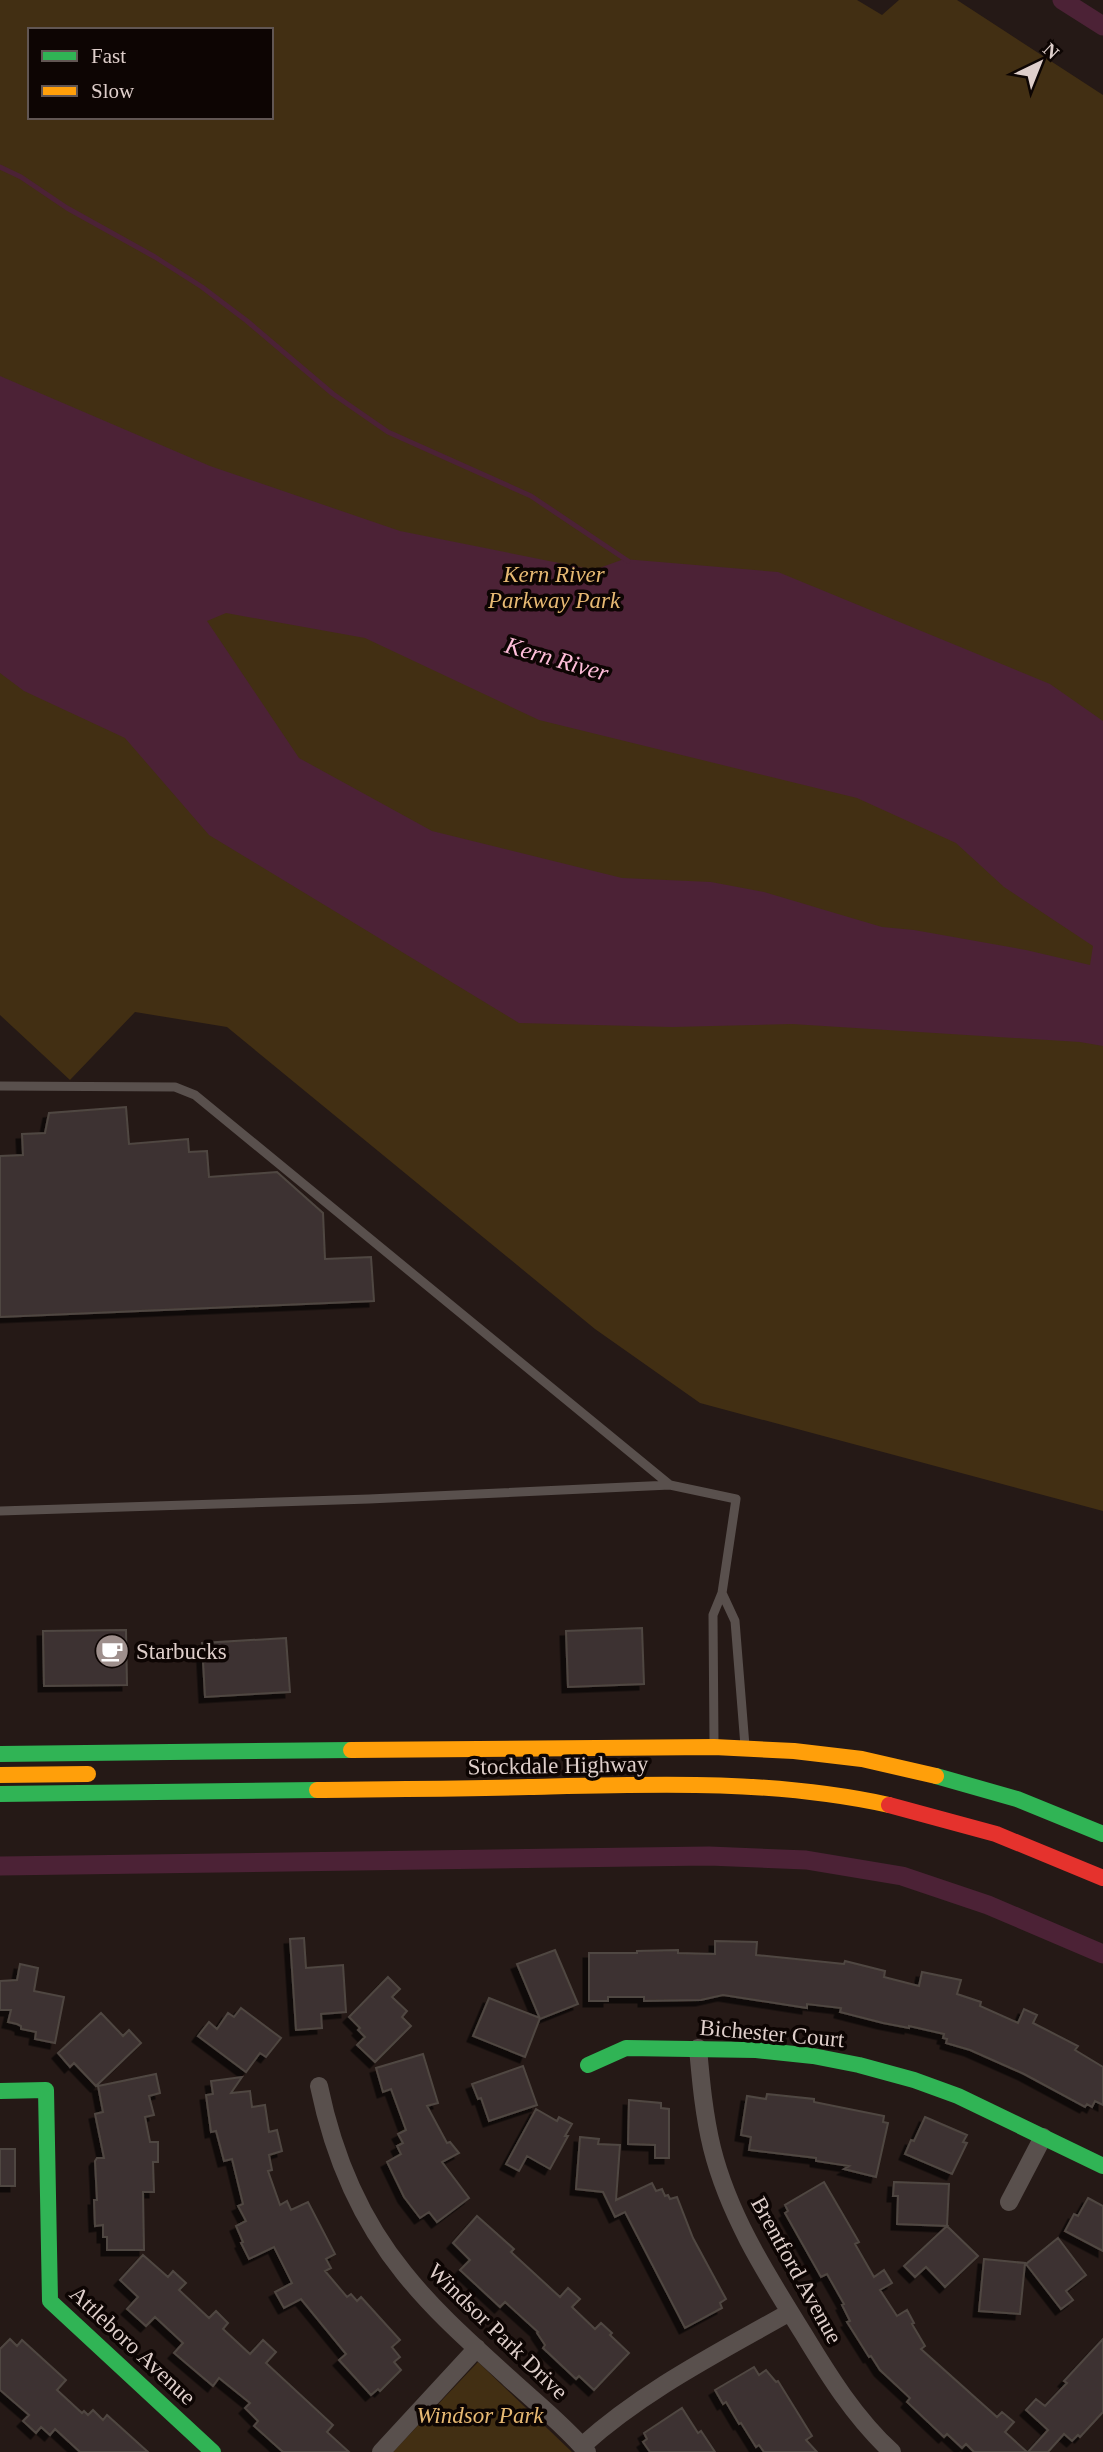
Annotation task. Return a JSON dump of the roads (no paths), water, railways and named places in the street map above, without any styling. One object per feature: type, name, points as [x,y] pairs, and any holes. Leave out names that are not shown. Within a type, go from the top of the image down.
[{"type":"main road","name":"Stockdale Highway","points":[[0,1754],[161,1760],[745,1748],[835,1755],[927,1773],[1017,1799],[1103,1834]]},
{"type":"main road","points":[[0,1775],[101,1773]]},
{"type":"main road","name":"Stockdale Highway","points":[[0,1794],[635,1786],[772,1789],[844,1797],[915,1811],[993,1833],[1103,1878]]},
{"type":"main road","points":[[1080,1867],[1103,1866]]},
{"type":"main road","name":"Bichester Court","points":[[588,2065],[626,2048],[756,2050],[813,2056],[859,2065],[914,2080],[958,2096],[1103,2166]]},
{"type":"main road","name":"Attleboro Avenue","points":[[0,2091],[47,2090],[50,2301],[213,2452]]},
{"type":"street","name":"Brentford Avenue","points":[[698,2048],[703,2106],[713,2150],[727,2194],[746,2236],[835,2385],[892,2452]]},
{"type":"street","name":"Windsor Park Drive","points":[[319,2086],[338,2157],[356,2198],[378,2237],[404,2273],[477,2348],[584,2449]]},
{"type":"street","points":[[1009,2202],[1044,2137]]},
{"type":"street","points":[[584,2449],[636,2401],[790,2312]]},
{"type":"street","points":[[381,2452],[477,2348]]},
{"type":"lane","points":[[0,1086],[175,1087],[195,1095],[670,1485]]},
{"type":"lane","points":[[0,1511],[369,1499],[670,1485],[736,1499],[722,1593],[713,1615],[714,1747]]},
{"type":"lane","points":[[722,1593],[735,1621],[745,1748]]},
{"type":"water","name":"Kern River","points":[[0,376],[210,466],[400,531],[594,570],[624,559],[778,572],[1050,684],[1103,721],[1103,1046],[1080,1042],[792,1024],[672,1027],[519,1023],[209,835],[125,738],[24,691],[0,673]],"holes":[[[226,613],[365,638],[539,720],[857,798],[956,843],[1004,887],[1093,946],[1090,965],[1026,950],[882,927],[764,892],[711,882],[622,878],[432,831],[299,758],[207,621]]]},
{"type":"waterway","points":[[1062,0],[1103,26]]},
{"type":"waterway","points":[[0,167],[21,177],[67,208],[155,257],[202,287],[247,321],[333,394],[388,432],[531,496],[628,561]]},
{"type":"waterway","points":[[0,1866],[709,1856],[806,1860],[902,1876],[988,1905],[1103,1954]]},
{"type":"place","name":"Starbucks","points":[[112,1651]]},
{"type":"park label","name":"Kern River Parkway Park","points":[[554,587]]},
{"type":"park label","name":"Windsor Park","points":[[480,2415]]}]
